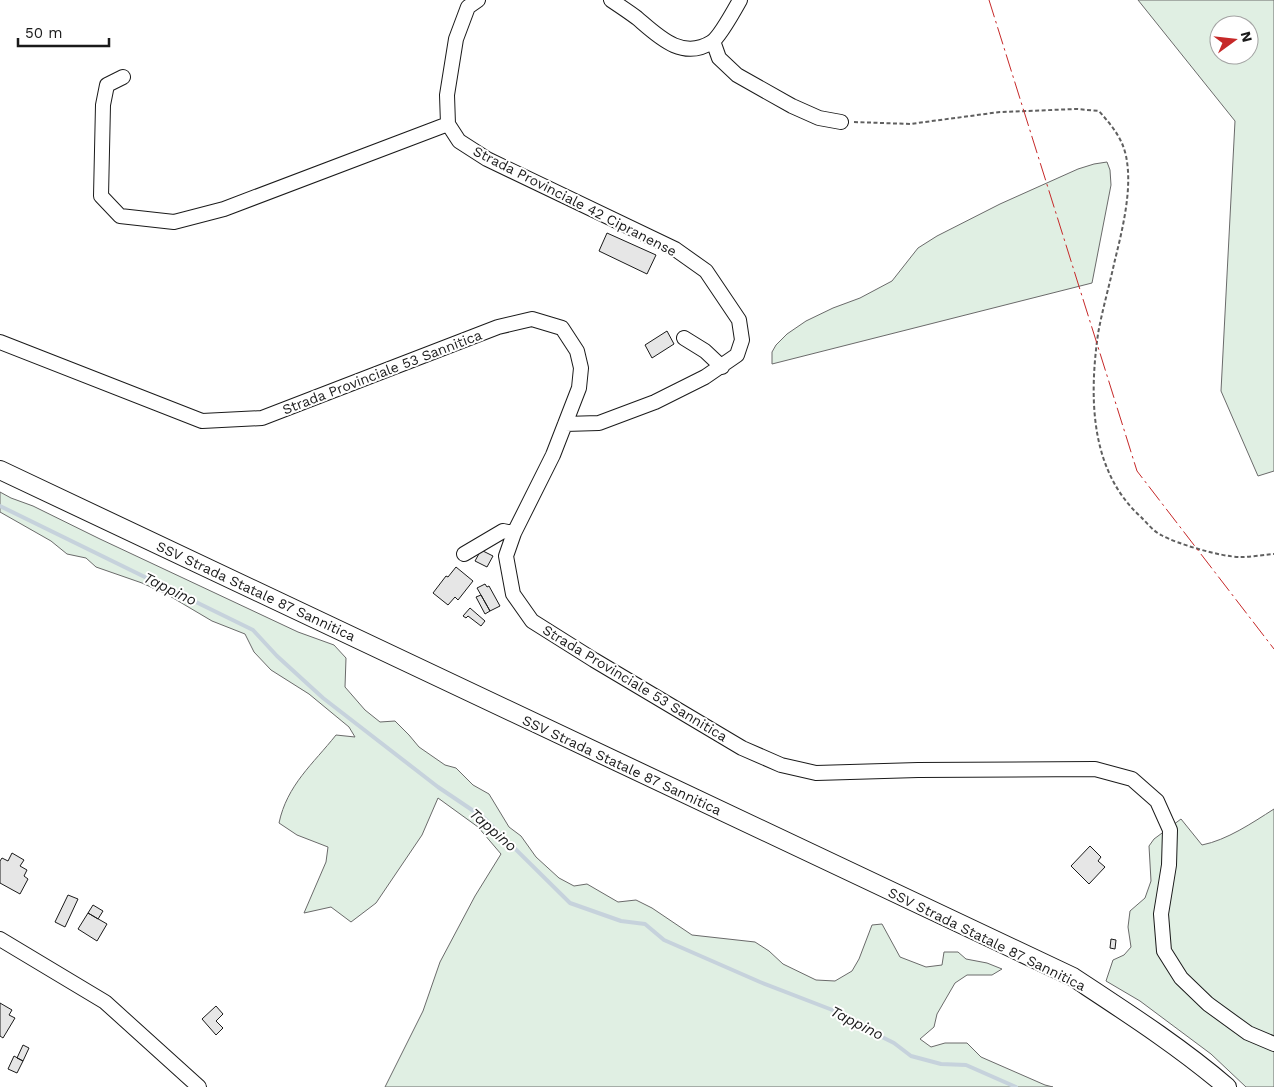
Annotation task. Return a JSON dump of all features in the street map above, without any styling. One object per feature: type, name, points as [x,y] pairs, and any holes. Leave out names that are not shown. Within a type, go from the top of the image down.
[{"type":"main road","name":"SSV Strada Statale 87 Sannitica","points":[[0,470],[1073,978],[1153,1030],[1200,1064],[1227,1087]]},
{"type":"street","points":[[123,78],[107,84],[104,104],[101,196],[120,216],[174,222],[224,209],[448,124],[447,95],[456,39],[468,7],[478,0]]},
{"type":"street","points":[[612,0],[661,40],[684,48],[700,46],[713,41],[740,0]]},
{"type":"street","points":[[713,41],[719,58],[737,75],[792,106],[819,118],[841,122]]},
{"type":"street","name":"Strada Provinciale 42 Cipranense","points":[[448,124],[459,141],[487,159],[675,249],[706,271],[738,320],[742,340],[737,355],[722,367],[654,402],[599,424],[565,424]]},
{"type":"street","name":"Strada Provinciale 53 Sannitica","points":[[0,342],[202,421],[262,418],[498,327],[532,319],[562,328],[577,350],[581,368],[580,388],[553,455],[514,533],[506,556],[513,594],[532,621],[742,748],[781,765],[816,773],[918,770],[1095,769],[1132,779],[1157,801],[1170,830],[1169,866],[1161,914],[1164,951],[1181,978],[1208,1004],[1248,1033],[1274,1044]]},
{"type":"street","points":[[684,338],[705,351],[722,367]]},
{"type":"street","points":[[464,554],[503,531],[514,533]]},
{"type":"street","points":[[0,939],[105,1002],[199,1087]]},
{"type":"path","points":[[841,122],[910,124],[1000,112],[1077,109],[1099,111],[1118,132],[1126,156],[1127,177],[1126,209],[1098,333],[1095,368],[1093,399],[1097,433],[1104,463],[1116,489],[1134,512],[1159,534],[1189,546],[1238,557],[1274,554]]},
{"type":"green space","points":[[1138,0],[1274,0],[1274,471],[1258,476],[1221,391],[1235,121]]},
{"type":"green space","points":[[1107,162],[1110,170],[1111,185],[1092,283],[772,364],[772,352],[787,334],[806,321],[860,298],[892,281],[918,248],[937,236],[1000,204],[1078,169]]},
{"type":"green space","points":[[0,492],[298,632],[334,645],[346,658],[345,687],[365,710],[380,722],[395,721],[419,747],[445,765],[456,768],[473,785],[489,794],[509,827],[521,836],[536,857],[559,878],[574,886],[587,884],[618,902],[636,900],[652,908],[692,935],[755,942],[769,951],[783,964],[816,980],[835,981],[852,971],[859,959],[872,925],[882,924],[900,957],[926,967],[942,965],[944,952],[958,952],[966,959],[987,963],[1002,969],[992,975],[967,975],[955,983],[937,1014],[934,1027],[920,1039],[931,1047],[945,1043],[967,1043],[981,1057],[1053,1087],[385,1087],[423,1011],[440,962],[475,896],[501,854],[478,827],[438,798],[422,835],[376,903],[351,922],[331,907],[304,913],[326,862],[328,847],[297,835],[279,823],[283,809],[294,786],[336,735],[355,737],[349,727],[309,694],[271,670],[254,652],[245,634],[212,621],[168,595],[142,583],[96,567],[86,558],[67,554],[51,541],[0,512]]},
{"type":"green space","points":[[1274,809],[1274,1087],[1246,1087],[1211,1054],[1140,1001],[1106,981],[1113,960],[1124,955],[1131,947],[1128,927],[1130,911],[1145,898],[1151,881],[1149,846],[1154,839],[1181,819],[1202,845],[1211,843],[1230,835]]},
{"type":"building","points":[[607,233],[656,255],[647,274],[599,251]]},
{"type":"building","points":[[667,331],[674,344],[652,358],[645,345]]},
{"type":"building","points":[[481,550],[493,556],[487,567],[475,561]]},
{"type":"building","points":[[456,567],[473,581],[458,600],[455,597],[448,605],[433,593],[446,576],[448,577]]},
{"type":"building","points":[[485,584],[487,587],[489,586],[500,606],[490,611],[477,588]]},
{"type":"building","points":[[481,595],[490,611],[485,614],[476,597]]},
{"type":"building","points":[[470,608],[485,621],[481,626],[468,616],[466,618],[463,616]]},
{"type":"building","points":[[1090,846],[1101,857],[1098,861],[1105,867],[1089,884],[1071,866]]},
{"type":"building","points":[[12,853],[24,860],[20,866],[27,870],[24,876],[28,879],[20,894],[0,883],[0,861],[2,858],[8,861]]},
{"type":"building","points":[[68,895],[78,899],[65,927],[55,922]]},
{"type":"building","points":[[93,905],[103,911],[98,919],[88,913]]},
{"type":"building","points":[[88,913],[107,924],[97,941],[78,929]]},
{"type":"building","points":[[1111,939],[1116,940],[1115,949],[1110,948]]},
{"type":"building","points":[[0,1003],[12,1010],[9,1015],[15,1018],[3,1038],[0,1036]]},
{"type":"building","points":[[216,1006],[223,1014],[216,1021],[223,1028],[216,1035],[202,1019]]},
{"type":"building","points":[[23,1045],[29,1048],[23,1061],[17,1058]]},
{"type":"building","points":[[14,1056],[23,1061],[17,1073],[8,1069]]},
{"type":"waterway","name":"Tappino","points":[[0,506],[253,630],[277,656],[323,698],[438,787],[484,818],[570,903],[621,921],[645,924],[664,940],[760,982],[835,1011],[894,1043],[911,1056],[941,1064],[966,1065],[1016,1087]]},
{"type":"power","points":[[989,0],[1137,471],[1274,649]]}]
